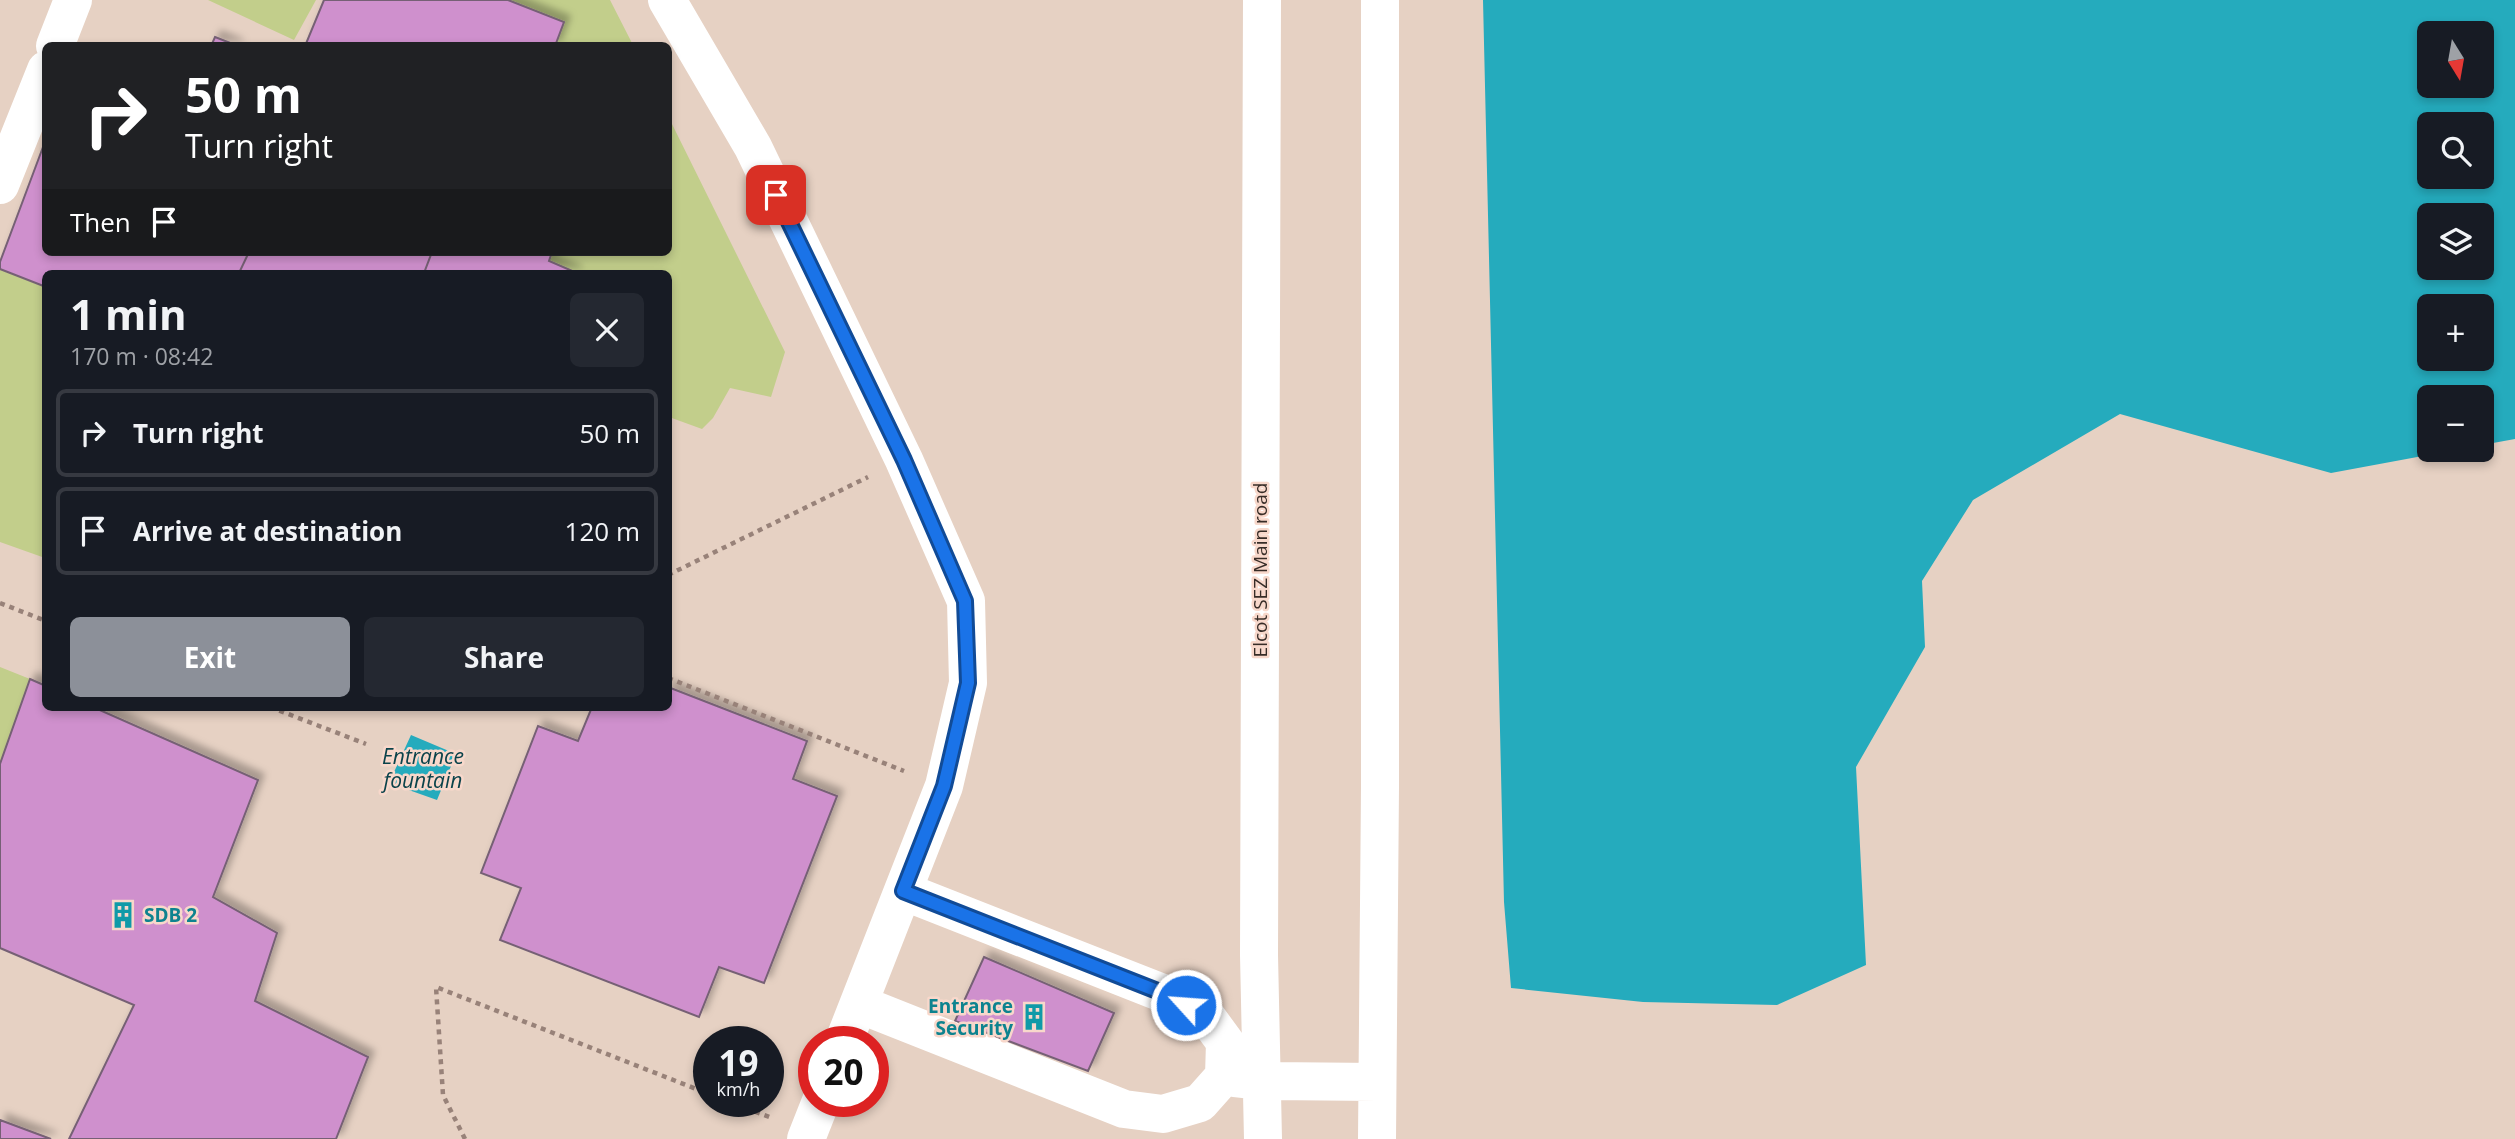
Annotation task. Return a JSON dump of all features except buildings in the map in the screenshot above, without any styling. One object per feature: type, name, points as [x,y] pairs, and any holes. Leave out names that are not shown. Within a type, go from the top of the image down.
[{"type":"street","points":[[57,42],[73,0]]},
{"type":"street","points":[[667,0],[753,147],[904,460],[965,601],[968,683],[944,786],[850,1026]]},
{"type":"street","name":"Elcot SEZ Main road","points":[[1262,0],[1259,955],[1263,1139]]},
{"type":"street","points":[[1377,1139],[1380,0]]},
{"type":"street","points":[[0,185],[42,80]]},
{"type":"street","points":[[859,1004],[1124,1109],[1163,1114],[1200,1103],[1224,1076],[1225,1042],[1206,1016],[1165,994],[903,891]]},
{"type":"street","points":[[1224,1076],[1262,1081],[1377,1082]]},
{"type":"street","points":[[806,1139],[815,1117]]},
{"type":"path","points":[[672,573],[904,460]]},
{"type":"path","points":[[0,603],[42,619]]},
{"type":"path","points":[[672,680],[944,786]]},
{"type":"path","points":[[280,711],[366,744]]},
{"type":"path","points":[[464,1139],[443,1095],[436,987],[693,1088]]},
{"type":"shaded area","points":[[0,0],[2515,0],[2515,1139],[0,1139]]},
{"type":"green space","points":[[208,0],[316,0],[294,40]]},
{"type":"green space","points":[[508,0],[610,0],[631,42],[556,42],[564,22]]},
{"type":"green space","points":[[672,124],[785,352],[771,397],[730,388],[713,418],[702,429],[672,418],[672,270],[570,270],[549,261],[551,256],[672,256]]},
{"type":"green space","points":[[0,269],[42,286],[42,557],[0,542]]},
{"type":"green space","points":[[0,667],[30,679],[0,764]]},
{"type":"water","points":[[1483,0],[2515,0],[2515,439],[2494,443],[2494,385],[2417,385],[2417,457],[2331,473],[2120,414],[1973,500],[1922,581],[1925,647],[1856,767],[1866,965],[1777,1005],[1643,1002],[1511,988],[1504,902]]},
{"type":"water","name":"Entrance fountain","points":[[411,735],[456,754],[437,800],[389,783]]},
{"type":"place","name":"SDB 2","points":[[123,915]]},
{"type":"place","name":"Entrance Security","points":[[1034,1017]]},
{"type":"route","points":[[776,195],[904,460],[965,601],[968,683],[944,786],[903,891],[1165,994],[1186,1005]]}]
